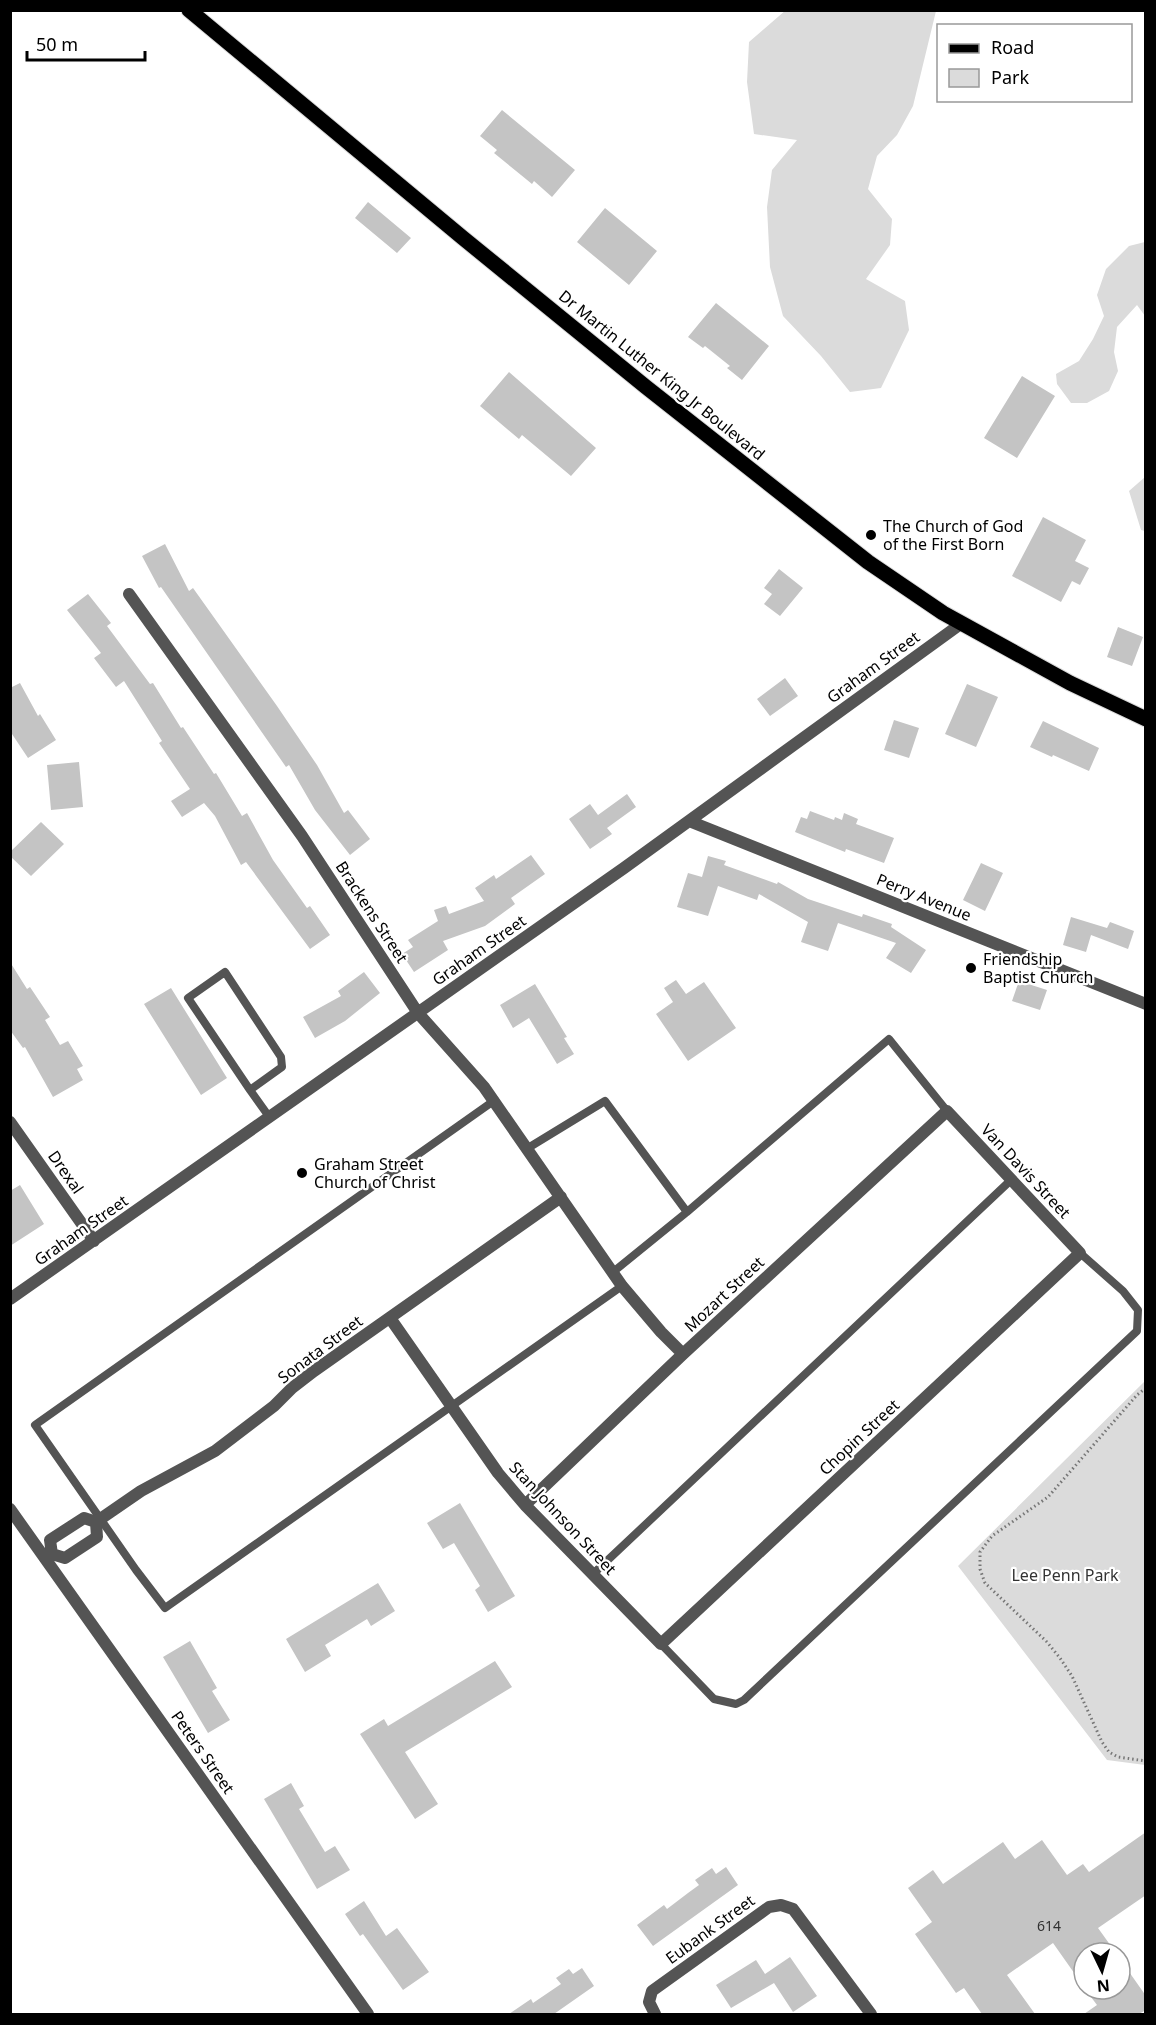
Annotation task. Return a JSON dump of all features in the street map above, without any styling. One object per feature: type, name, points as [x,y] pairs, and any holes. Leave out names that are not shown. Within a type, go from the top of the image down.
[{"type":"main road","name":"Dr Martin Luther King Jr Boulevard","points":[[189,10],[463,238],[655,394],[868,562],[943,613],[1070,683],[1146,719]]},
{"type":"street","name":"Brackens Street","points":[[129,594],[296,827],[418,1013],[495,1101],[622,1286],[683,1354]]},
{"type":"street","name":"Graham Street","points":[[10,1299],[690,821],[962,623]]},
{"type":"street","name":"Perry Avenue","points":[[690,821],[1146,1004]]},
{"type":"street","name":"Van Davis Street","points":[[948,1111],[1080,1253]]},
{"type":"street","name":"Mozart Street","points":[[525,1505],[683,1354],[948,1111]]},
{"type":"street","name":"Drexal","points":[[10,1122],[94,1241]]},
{"type":"street","name":"Sonata Street","points":[[99,1520],[96,1537],[65,1558],[49,1556],[50,1540],[84,1518],[99,1520],[141,1491],[215,1451],[274,1406],[314,1371],[561,1197]]},
{"type":"street","name":"Chopin Street","points":[[661,1644],[1080,1253]]},
{"type":"street","name":"Stan Johnson Street","points":[[390,1318],[498,1473],[525,1505],[661,1644]]},
{"type":"street","name":"Peters Street","points":[[10,1509],[49,1556],[368,2014]]},
{"type":"street","name":"Eubank Street","points":[[655,2014],[648,2002],[652,1991],[769,1907],[776,1905],[786,1906],[793,1910],[871,2014]]},
{"type":"lane","points":[[250,1090],[278,1072],[282,1067],[281,1058],[225,972],[188,998],[250,1090],[270,1118]]},
{"type":"lane","points":[[613,1272],[687,1212],[889,1039],[948,1111]]},
{"type":"lane","points":[[495,1101],[35,1425],[99,1520],[165,1608],[622,1286]]},
{"type":"lane","points":[[528,1148],[605,1101],[687,1212]]},
{"type":"lane","points":[[593,1575],[1011,1180]]},
{"type":"lane","points":[[661,1644],[714,1699],[735,1704],[744,1700],[1137,1331],[1138,1310],[1123,1291],[1080,1253]]},
{"type":"path","points":[[1146,1388],[1137,1395],[1048,1497],[992,1536],[980,1552],[980,1569],[985,1583],[1060,1658],[1072,1676],[1102,1742],[1109,1752],[1118,1757],[1146,1761]]},
{"type":"green space","points":[[786,10],[936,11],[913,106],[897,135],[877,156],[868,189],[892,219],[890,245],[866,279],[905,301],[909,330],[881,388],[850,392],[821,356],[783,316],[770,267],[767,207],[772,170],[797,140],[754,134],[747,82],[749,42]]},
{"type":"green space","points":[[1145,242],[1145,316],[1137,305],[1117,327],[1114,352],[1118,371],[1109,391],[1087,403],[1071,403],[1057,384],[1056,374],[1079,361],[1104,316],[1097,295],[1106,269],[1129,246]]},
{"type":"green space","points":[[1145,477],[1145,531],[1141,530],[1129,491]]},
{"type":"green space","name":"Lee Penn Park","points":[[1145,1381],[1145,1765],[1107,1760],[958,1566]]},
{"type":"building","points":[[502,110],[575,170],[552,197],[534,181],[532,184],[494,153],[497,150],[480,136]]},
{"type":"building","points":[[368,202],[411,238],[397,253],[355,218]]},
{"type":"building","points":[[605,208],[657,251],[629,285],[577,242]]},
{"type":"building","points":[[716,303],[769,346],[742,380],[727,368],[730,366],[705,346],[703,348],[688,337]]},
{"type":"building","points":[[509,372],[596,448],[571,476],[522,435],[519,439],[480,406]]},
{"type":"building","points":[[1022,376],[1055,396],[1017,458],[984,438]]},
{"type":"building","points":[[1043,517],[1086,540],[1075,561],[1089,568],[1080,585],[1072,581],[1061,602],[1012,576]]},
{"type":"building","points":[[165,544],[189,591],[193,588],[277,706],[317,765],[344,813],[348,810],[370,839],[350,855],[315,810],[289,765],[286,767],[161,587],[159,588],[142,556]]},
{"type":"building","points":[[779,569],[803,588],[780,616],[764,604],[772,594],[764,588]]},
{"type":"building","points":[[88,594],[111,623],[107,626],[150,684],[153,683],[181,728],[183,727],[214,774],[216,773],[242,816],[247,813],[273,860],[307,908],[310,906],[330,935],[310,949],[246,862],[241,865],[215,816],[204,803],[182,817],[171,801],[190,789],[159,743],[162,741],[124,681],[116,687],[94,658],[101,653],[67,610]]},
{"type":"building","points":[[1118,627],[1143,637],[1132,666],[1107,657]]},
{"type":"building","points":[[785,678],[798,696],[770,716],[757,699]]},
{"type":"building","points":[[20,683],[38,716],[40,714],[56,740],[28,758],[10,731],[10,688]]},
{"type":"building","points":[[967,684],[998,697],[976,747],[945,734]]},
{"type":"building","points":[[894,720],[919,728],[909,758],[884,750]]},
{"type":"building","points":[[1043,721],[1099,748],[1089,771],[1030,747]]},
{"type":"building","points":[[79,762],[83,807],[51,810],[47,765]]},
{"type":"building","points":[[627,794],[636,807],[607,828],[612,834],[590,849],[569,819],[590,804],[598,815]]},
{"type":"building","points":[[810,811],[834,820],[835,817],[842,820],[844,813],[858,819],[856,824],[894,838],[884,863],[846,849],[845,852],[795,832],[801,817],[807,819]]},
{"type":"building","points":[[41,822],[64,844],[31,876],[10,856],[10,852]]},
{"type":"building","points":[[531,855],[545,874],[511,898],[515,904],[485,926],[443,941],[448,950],[414,972],[402,954],[413,947],[408,940],[438,921],[434,910],[446,906],[449,914],[484,901],[475,888],[494,875],[496,879]]},
{"type":"building","points":[[708,856],[726,861],[724,865],[777,884],[778,882],[808,899],[862,917],[863,914],[892,924],[891,927],[926,950],[911,973],[886,958],[896,943],[838,923],[828,951],[801,942],[808,922],[759,894],[757,900],[718,886],[708,916],[677,907],[688,873],[702,877]]},
{"type":"building","points":[[981,863],[1003,873],[985,911],[963,900]]},
{"type":"building","points":[[1071,917],[1107,928],[1110,922],[1134,931],[1128,949],[1091,935],[1086,952],[1063,945]]},
{"type":"building","points":[[10,962],[27,989],[30,987],[50,1017],[45,1020],[60,1045],[68,1041],[83,1066],[77,1069],[83,1080],[53,1097],[25,1047],[23,1048],[10,1030]]},
{"type":"building","points":[[364,972],[380,993],[345,1021],[315,1038],[303,1017],[341,996],[338,991]]},
{"type":"building","points":[[676,980],[686,994],[704,982],[736,1028],[688,1061],[656,1014],[673,1002],[664,988]]},
{"type":"building","points":[[1019,981],[1047,990],[1040,1010],[1012,1001]]},
{"type":"building","points":[[535,984],[567,1037],[564,1038],[574,1054],[557,1064],[529,1018],[513,1028],[500,1005]]},
{"type":"building","points":[[171,988],[227,1078],[201,1095],[144,1004]]},
{"type":"building","points":[[20,1185],[44,1224],[10,1246],[10,1191]]},
{"type":"building","points":[[460,1503],[515,1596],[488,1612],[475,1590],[480,1586],[454,1543],[443,1549],[427,1523]]},
{"type":"building","points":[[378,1583],[395,1611],[371,1626],[367,1619],[325,1645],[331,1656],[305,1672],[286,1639]]},
{"type":"building","points":[[190,1641],[217,1688],[212,1691],[230,1720],[208,1733],[163,1657]]},
{"type":"building","points":[[495,1661],[512,1687],[405,1752],[438,1804],[415,1819],[360,1734],[384,1719],[388,1726]]},
{"type":"building","points":[[291,1783],[304,1806],[299,1809],[325,1852],[335,1846],[350,1870],[317,1889],[264,1799]]},
{"type":"building","points":[[1146,1832],[1146,1895],[1098,1928],[1107,1941],[1072,1941],[1072,1970],[1053,1943],[1007,1975],[1035,2014],[982,2014],[964,1988],[956,1993],[915,1934],[932,1922],[908,1888],[933,1870],[943,1884],[1003,1842],[1015,1859],[1042,1840],[1067,1875],[1083,1864],[1089,1872]]},
{"type":"building","points":[[726,1867],[738,1885],[653,1946],[637,1925],[664,1905],[667,1909],[699,1885],[695,1880],[712,1868],[716,1874]]},
{"type":"building","points":[[364,1901],[386,1936],[397,1928],[429,1972],[403,1990],[363,1934],[360,1936],[345,1914]]},
{"type":"building","points":[[790,1957],[817,1996],[793,2012],[774,1983],[731,2008],[716,1985],[756,1960],[765,1974]]},
{"type":"building","points":[[582,1968],[594,1986],[554,2014],[509,2014],[531,1999],[533,2003],[561,1984],[556,1978],[569,1969],[573,1974]]},
{"type":"building","points":[[1132,1976],[1146,1996],[1146,2010],[1139,2014],[1084,2014],[1097,2005],[1094,2001],[1132,2001]]},
{"type":"place","name":"The Church of God of the First Born","points":[[871,535]]},
{"type":"place","name":"Friendship Baptist Church","points":[[971,968]]},
{"type":"place","name":"Graham Street Church of Christ","points":[[302,1173]]}]
